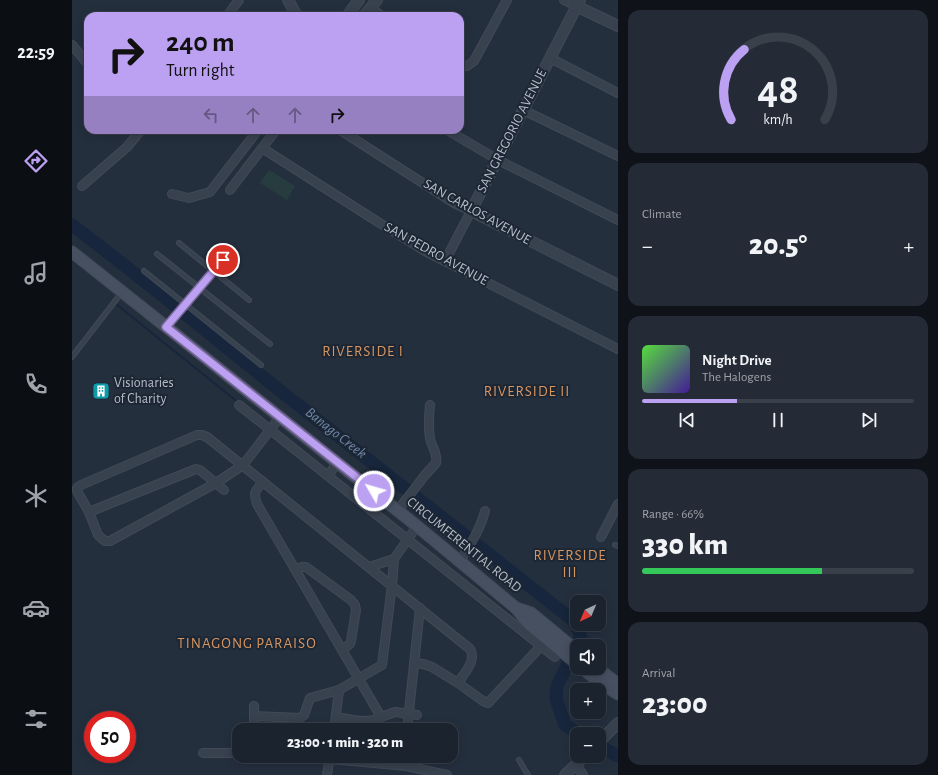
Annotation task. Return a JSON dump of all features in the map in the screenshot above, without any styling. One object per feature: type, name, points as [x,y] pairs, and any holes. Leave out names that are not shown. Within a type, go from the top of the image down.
[{"type":"main road","name":"CIRCUMFERENTIAL ROAD","points":[[72,252],[166,327],[274,425],[331,471],[398,510],[411,535],[460,561],[493,600],[516,608],[530,625],[570,658]]},
{"type":"main road","name":"CIRCUMFERENTIAL ROAD","points":[[558,648],[570,650]]},
{"type":"main road","points":[[591,675],[618,694]]},
{"type":"main road","points":[[606,675],[618,684]]},
{"type":"street","points":[[230,12],[239,0]]},
{"type":"street","points":[[288,0],[295,12]]},
{"type":"street","points":[[350,12],[359,0]]},
{"type":"street","points":[[367,12],[377,0]]},
{"type":"street","points":[[464,66],[467,66],[474,61],[507,0]]},
{"type":"street","points":[[564,0],[578,3],[618,26]]},
{"type":"street","name":"SAN GREGORIO AVENUE","points":[[445,261],[578,3]]},
{"type":"street","points":[[72,45],[84,59]]},
{"type":"street","points":[[550,58],[618,92]]},
{"type":"street","points":[[523,110],[618,156]]},
{"type":"street","points":[[82,186],[127,147],[138,134]]},
{"type":"street","points":[[172,194],[189,198],[210,192],[255,134]]},
{"type":"street","points":[[230,190],[273,134]]},
{"type":"street","name":"SAN CARLOS AVENUE","points":[[346,134],[449,199],[618,285]]},
{"type":"street","points":[[454,134],[498,160],[618,220]]},
{"type":"street","name":"SAN PEDRO AVENUE","points":[[262,148],[405,240],[618,349]]},
{"type":"street","points":[[238,404],[274,425],[493,600],[541,646],[558,648]]},
{"type":"street","points":[[398,510],[411,492],[436,463],[436,455],[430,438],[430,404]]},
{"type":"street","points":[[274,425],[242,465],[216,483],[110,541],[105,541],[98,534],[89,512],[77,491],[77,488],[81,485],[197,436],[202,435],[206,437],[242,465],[264,482],[466,645],[473,654],[472,659],[458,683]]},
{"type":"street","points":[[89,512],[196,469],[200,470],[224,490]]},
{"type":"street","points":[[264,482],[255,491],[254,497],[257,504],[381,717]]},
{"type":"street","points":[[601,537],[618,504]]},
{"type":"street","points":[[460,561],[473,541],[482,523],[485,512]]},
{"type":"street","points":[[254,716],[300,718],[304,715],[310,698],[340,690],[379,668],[383,662],[394,559],[411,535]]},
{"type":"street","points":[[369,567],[394,559]]},
{"type":"street","points":[[296,569],[302,566],[306,568],[351,600],[355,605],[356,610],[351,641],[350,644],[342,650]]},
{"type":"street","points":[[410,723],[413,714],[414,663],[420,608]]},
{"type":"street","points":[[414,663],[427,665],[488,703],[541,646]]},
{"type":"street","points":[[335,723],[340,690]]},
{"type":"street","points":[[254,706],[254,723]]},
{"type":"street","points":[[336,717],[368,721],[376,720],[395,712],[413,714]]},
{"type":"street","points":[[606,735],[618,723]]},
{"type":"street","points":[[203,753],[232,753]]},
{"type":"street","points":[[327,775],[329,763]]},
{"type":"street","points":[[373,763],[406,766],[447,775]]},
{"type":"street","points":[[565,775],[576,764],[583,775]]},
{"type":"lane","points":[[179,243],[249,300]]},
{"type":"lane","points":[[157,254],[270,344]]},
{"type":"lane","points":[[166,327],[185,307],[223,260]]},
{"type":"lane","points":[[144,271],[185,307],[261,365]]},
{"type":"lane","points":[[72,357],[122,292]]},
{"type":"lane","points":[[519,760],[528,775]]},
{"type":"green space","points":[[269,170],[295,186],[287,200],[260,183]]},
{"type":"waterway","name":"Banago Creek","points":[[72,225],[152,287],[283,393],[574,621],[581,637],[557,686],[556,699],[565,725],[570,728]]},
{"type":"waterway","points":[[116,304],[239,403]]},
{"type":"waterway","points":[[557,656],[569,665]]},
{"type":"waterway","name":"Banago Creek","points":[[606,750],[618,756]]},
{"type":"place","name":"Visionaries of Charity","points":[[101,391]]},
{"type":"district","name":"RIVERSIDE I","points":[[363,351]]},
{"type":"district","name":"RIVERSIDE II","points":[[527,391]]},
{"type":"district","name":"RIVERSIDE III","points":[[570,564]]},
{"type":"district","name":"TINAGONG PARAISO","points":[[247,643]]},
{"type":"route","points":[[223,260],[184,308],[166,327],[374,491]]}]
